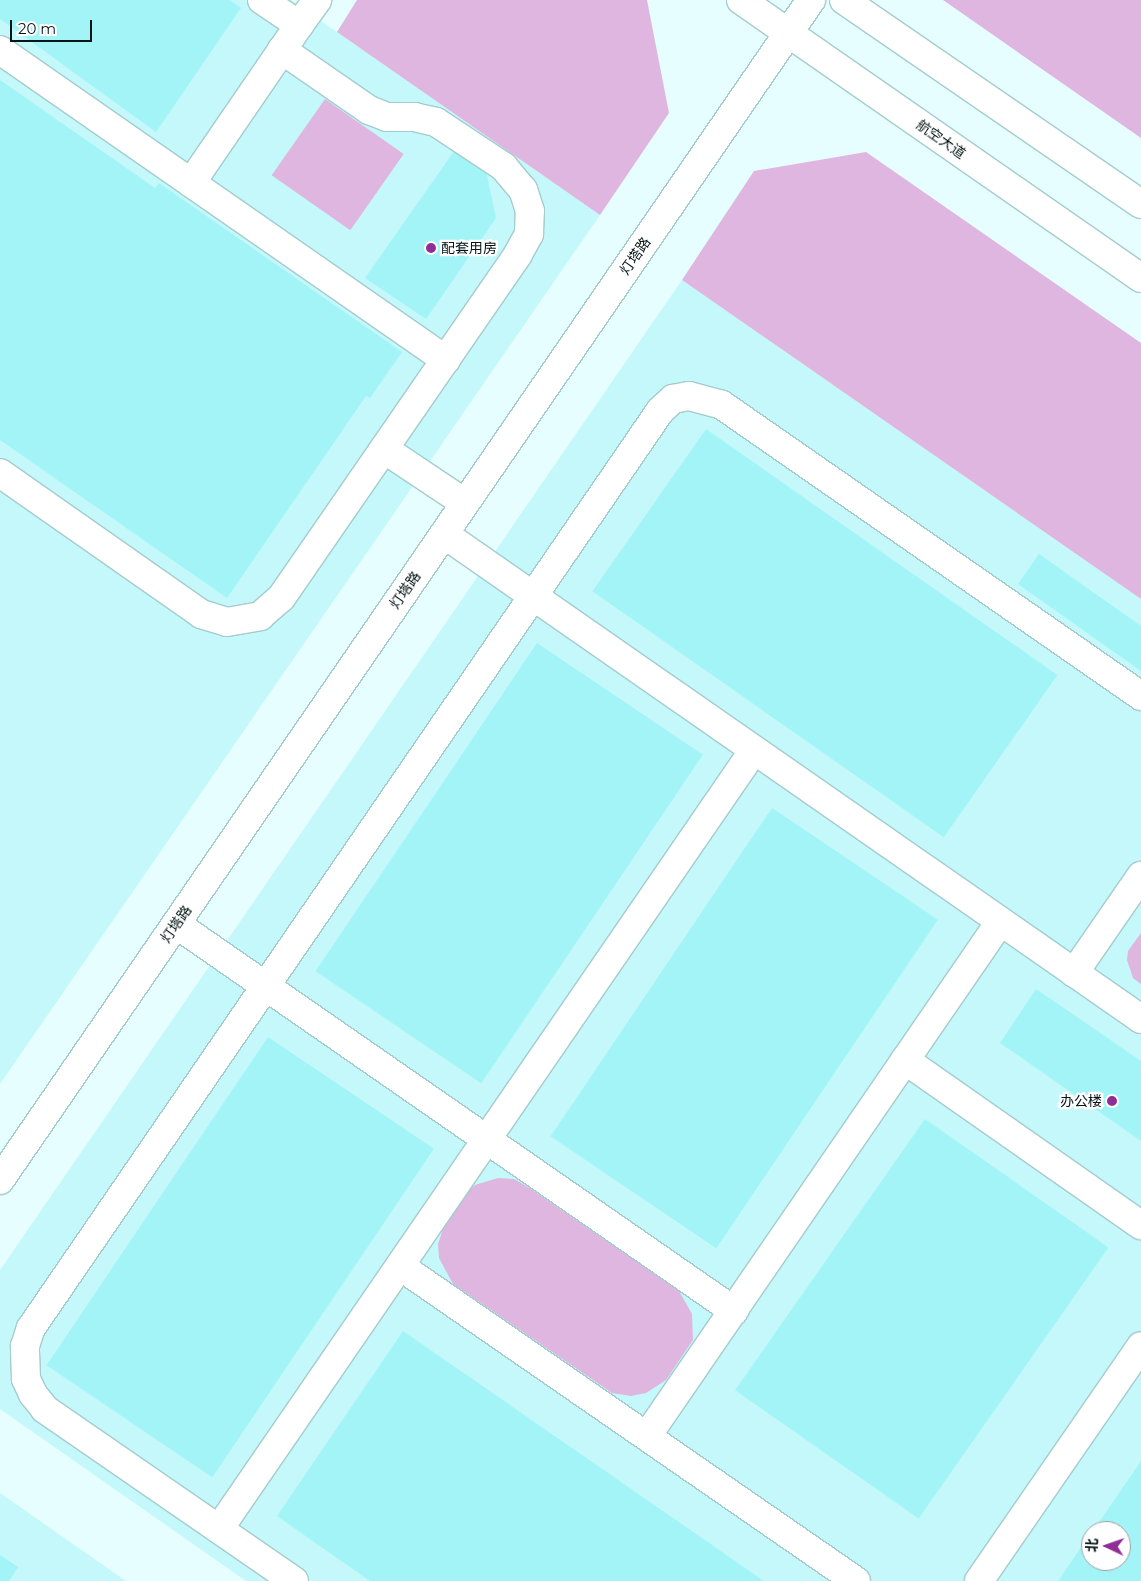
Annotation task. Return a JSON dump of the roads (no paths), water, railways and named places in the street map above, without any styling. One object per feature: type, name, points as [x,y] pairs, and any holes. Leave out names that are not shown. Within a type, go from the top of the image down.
[{"type":"main road","points":[[262,0],[299,25]]},
{"type":"main road","points":[[191,183],[317,0]]},
{"type":"main road","name":"航空大道","points":[[741,0],[1141,278]]},
{"type":"main road","name":"灯塔路","points":[[0,1180],[811,0]]},
{"type":"main road","points":[[844,0],[1141,204]]},
{"type":"main road","points":[[0,50],[446,360]]},
{"type":"main road","points":[[0,473],[202,614],[214,619],[238,622],[260,616],[281,598],[524,245],[530,222],[524,190],[504,167],[445,126],[426,118],[378,114],[282,50]]},
{"type":"main road","points":[[294,1581],[45,1409],[26,1379],[25,1346],[31,1328],[660,411],[674,399],[689,396],[706,398],[722,405],[1141,696]]},
{"type":"main road","points":[[384,449],[465,503]]},
{"type":"main road","points":[[444,534],[1141,1019]]},
{"type":"main road","points":[[219,1529],[754,750]]},
{"type":"main road","points":[[1074,973],[1141,876]]},
{"type":"main road","points":[[647,1436],[1000,922]]},
{"type":"main road","points":[[176,924],[734,1311]]},
{"type":"main road","points":[[905,1060],[1141,1225]]},
{"type":"main road","points":[[400,1266],[647,1436],[851,1580]]},
{"type":"main road","points":[[979,1581],[1141,1346]]},
{"type":"place","name":"配套用房","points":[[431,248]]},
{"type":"place","name":"办公楼","points":[[1112,1101]]}]
